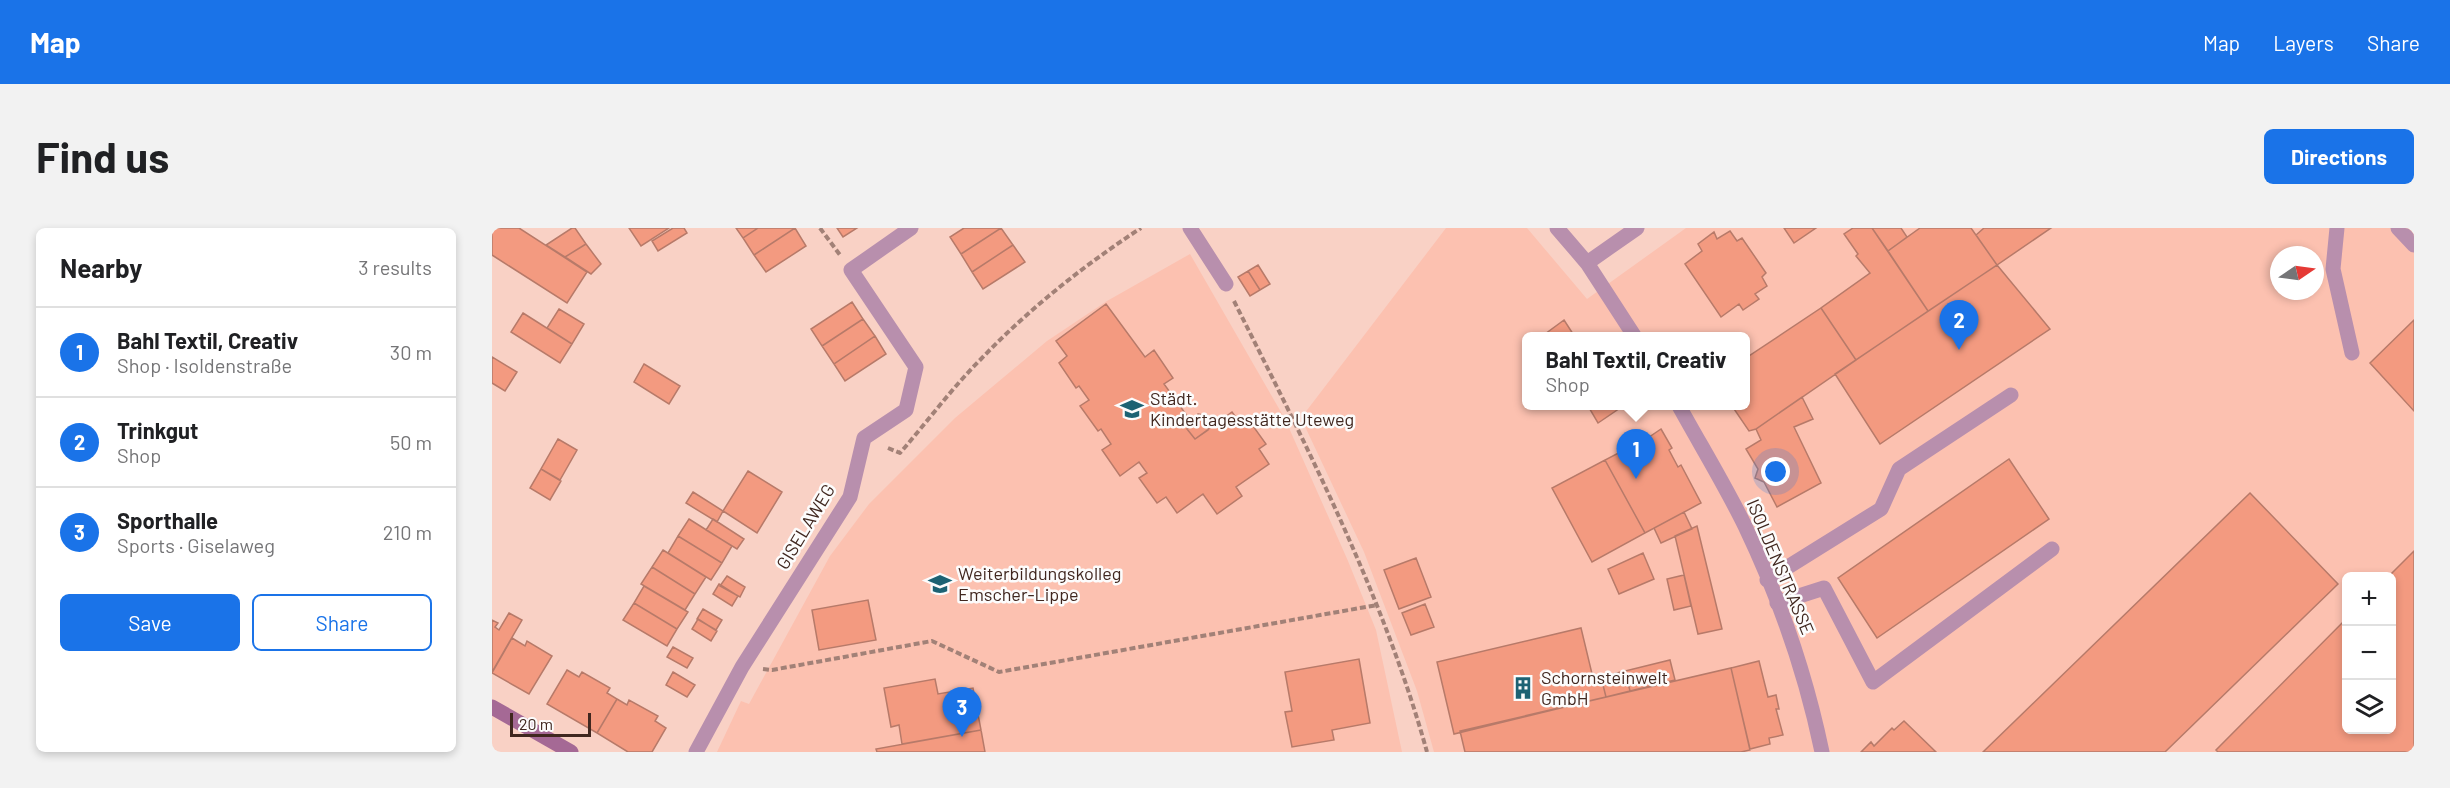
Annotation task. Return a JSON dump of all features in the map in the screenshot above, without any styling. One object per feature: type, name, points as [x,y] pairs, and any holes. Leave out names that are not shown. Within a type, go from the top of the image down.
[{"type":"street","points":[[864,438],[906,410],[916,367],[851,270],[911,228]]},
{"type":"street","points":[[1190,228],[1226,284]]},
{"type":"street","points":[[1557,228],[1587,263],[1632,332]]},
{"type":"street","points":[[1587,263],[1637,228]]},
{"type":"street","points":[[2337,228],[2333,269],[2352,353]]},
{"type":"street","points":[[2398,228],[2414,244]]},
{"type":"street","points":[[1767,580],[1881,509],[1899,469],[2011,395]]},
{"type":"street","name":"ISOLDENSTRASSE","points":[[1682,410],[1745,526],[1777,603],[1810,702],[1822,752]]},
{"type":"street","name":"GISELAWEG","points":[[696,752],[742,667],[849,497],[864,438]]},
{"type":"street","points":[[1777,603],[1824,588],[1873,682],[2052,549]]},
{"type":"street","points":[[492,707],[571,752]]},
{"type":"path","points":[[820,228],[851,270]]},
{"type":"path","points":[[864,438],[900,453],[981,358],[1054,290],[1099,255],[1141,228]]},
{"type":"path","points":[[1226,284],[1312,457],[1377,605],[1416,711],[1427,752]]},
{"type":"path","points":[[742,667],[772,670],[932,641],[999,672],[1377,605]]},
{"type":"shaded area","points":[[1446,228],[1527,228],[1587,299],[1686,228],[2414,228],[2414,752],[1434,752],[1417,691],[1364,552],[1301,418]]},
{"type":"shaded area","name":"Weiterbildungskolleg Emscher-Lippe","points":[[1190,254],[1285,419],[1348,561],[1376,630],[1402,752],[717,752],[741,701],[749,704],[830,556],[869,504],[955,418],[1047,341],[1107,301]]},
{"type":"building","points":[[492,228],[519,228],[587,272],[567,303],[492,255]]},
{"type":"building","points":[[575,228],[586,244],[565,257],[546,245]]},
{"type":"building","points":[[629,228],[669,228],[641,246]]},
{"type":"building","points":[[673,228],[684,228],[687,233],[658,251],[652,241]]},
{"type":"building","points":[[736,228],[758,228],[743,238]]},
{"type":"building","points":[[758,228],[795,228],[754,255],[743,238]]},
{"type":"building","points":[[795,228],[806,246],[766,272],[754,255]]},
{"type":"building","points":[[837,228],[857,228],[843,237]]},
{"type":"building","points":[[964,228],[1001,228],[961,254],[950,237]]},
{"type":"building","points":[[1001,228],[1013,245],[972,272],[961,254]]},
{"type":"building","points":[[1784,228],[1816,228],[1794,243]]},
{"type":"building","points":[[1853,228],[1872,228],[1928,311],[1856,360],[1821,308],[1870,273],[1856,256],[1858,254],[1844,234]]},
{"type":"building","points":[[1872,228],[1901,228],[1907,237],[1888,251]]},
{"type":"building","points":[[1920,228],[1971,228],[1997,265],[1928,311],[1888,251]]},
{"type":"building","points":[[1984,228],[2051,228],[1997,265],[1976,235]]},
{"type":"building","points":[[1730,231],[1737,241],[1742,238],[1766,273],[1762,277],[1767,286],[1755,294],[1759,299],[1743,310],[1739,304],[1721,317],[1685,264],[1702,251],[1698,244],[1714,232],[1717,239]]},
{"type":"building","points":[[586,244],[601,264],[591,274],[565,257]]},
{"type":"building","points":[[1013,245],[1025,262],[983,289],[972,272]]},
{"type":"building","points":[[1258,265],[1270,284],[1260,290],[1248,271]]},
{"type":"building","points":[[1997,265],[2050,329],[1880,444],[1835,374]]},
{"type":"building","points":[[1248,271],[1260,290],[1250,296],[1238,277]]},
{"type":"building","points":[[852,302],[863,319],[822,346],[811,329]]},
{"type":"building","name":"Städt. Kindertagesstätte Uteweg","points":[[1106,304],[1145,357],[1154,350],[1173,378],[1164,384],[1193,424],[1187,429],[1195,439],[1232,412],[1241,424],[1248,419],[1266,444],[1259,449],[1269,464],[1236,487],[1242,496],[1217,514],[1203,494],[1177,513],[1166,497],[1157,503],[1139,478],[1147,473],[1139,462],[1120,476],[1102,450],[1111,444],[1101,429],[1098,431],[1080,406],[1089,400],[1079,386],[1076,388],[1059,363],[1067,356],[1056,341]]},
{"type":"building","points":[[1821,308],[1856,360],[1756,429],[1749,431],[1735,410],[1750,410],[1750,355]]},
{"type":"building","points":[[559,309],[584,324],[572,344],[547,328]]},
{"type":"building","points":[[523,313],[572,344],[560,363],[511,332]]},
{"type":"building","points":[[863,319],[875,336],[834,364],[822,346]]},
{"type":"building","points":[[1564,320],[1572,332],[1548,332]]},
{"type":"building","points":[[2414,320],[2414,411],[2370,363]]},
{"type":"building","points":[[875,336],[886,354],[845,381],[834,364]]},
{"type":"building","points":[[492,357],[517,372],[505,391],[492,383]]},
{"type":"building","points":[[644,364],[680,386],[669,404],[634,382]]},
{"type":"building","points":[[1802,397],[1813,419],[1794,427],[1821,483],[1777,507],[1764,482],[1755,478],[1758,469],[1746,449],[1761,440],[1756,429]]},
{"type":"building","points":[[1590,410],[1617,410],[1598,423]]},
{"type":"building","points":[[1198,414],[1210,416],[1208,430],[1195,439],[1187,429],[1197,422]]},
{"type":"building","points":[[1661,429],[1672,448],[1669,450],[1678,467],[1681,465],[1701,503],[1645,533],[1605,460],[1626,449],[1627,452]]},
{"type":"building","points":[[558,439],[577,450],[560,480],[541,469]]},
{"type":"building","points":[[2009,459],[2049,519],[1877,638],[1838,578]]},
{"type":"building","points":[[1605,460],[1645,533],[1592,562],[1552,488]]},
{"type":"building","points":[[541,469],[561,481],[550,500],[530,488]]},
{"type":"building","points":[[748,471],[782,492],[757,533],[723,511]]},
{"type":"building","points":[[693,492],[723,511],[717,522],[686,503]]},
{"type":"building","points":[[2250,493],[2338,584],[2165,752],[1983,752]]},
{"type":"building","points":[[1684,512],[1692,529],[1661,543],[1654,528]]},
{"type":"building","points":[[689,519],[732,546],[722,563],[678,536]]},
{"type":"building","points":[[713,519],[744,539],[737,549],[706,530]]},
{"type":"building","points":[[1697,526],[1722,629],[1698,634],[1675,536]]},
{"type":"building","points":[[678,536],[722,563],[711,580],[668,553]]},
{"type":"building","points":[[663,550],[706,577],[695,594],[652,567]]},
{"type":"building","points":[[2414,551],[2414,752],[2218,752],[2216,750],[2342,623],[2342,734],[2396,734],[2396,572],[2393,572]]},
{"type":"building","points":[[1643,553],[1654,579],[1619,594],[1608,569]]},
{"type":"building","points":[[1416,558],[1431,597],[1399,609],[1384,570]]},
{"type":"building","points":[[652,567],[695,594],[685,610],[641,584]]},
{"type":"building","points":[[1684,575],[1691,606],[1674,610],[1667,579]]},
{"type":"building","points":[[727,576],[745,587],[740,597],[720,586]]},
{"type":"building","points":[[719,584],[738,596],[732,606],[713,594]]},
{"type":"building","points":[[644,586],[688,612],[677,629],[634,603]]},
{"type":"building","points":[[868,600],[876,640],[819,650],[812,610]]},
{"type":"building","points":[[634,603],[677,629],[667,646],[623,620]]},
{"type":"building","points":[[1425,604],[1434,627],[1411,635],[1402,613]]},
{"type":"building","points":[[703,609],[722,620],[716,630],[697,619]]},
{"type":"building","points":[[509,613],[522,620],[492,672],[492,620],[498,623],[495,627],[499,630]]},
{"type":"building","points":[[698,619],[717,631],[711,641],[692,629]]},
{"type":"building","name":"Schornsteinwelt GmbH","points":[[1581,628],[1593,678],[1601,677],[1606,697],[1454,734],[1437,662]]},
{"type":"building","points":[[512,638],[525,646],[527,641],[552,656],[529,694],[492,673]]},
{"type":"building","points":[[673,647],[693,658],[687,668],[667,657]]},
{"type":"building","points":[[1359,659],[1370,723],[1332,730],[1334,740],[1292,747],[1285,712],[1292,711],[1285,672]]},
{"type":"building","points":[[1670,660],[1675,680],[1630,691],[1625,671]]},
{"type":"building","points":[[1759,661],[1768,697],[1776,695],[1779,709],[1776,709],[1783,735],[1769,738],[1770,744],[1750,749],[1731,668]]},
{"type":"building","points":[[1731,668],[1750,750],[1741,752],[1465,752],[1460,731]]},
{"type":"building","points":[[567,670],[579,677],[582,672],[610,688],[607,693],[617,699],[597,733],[547,704]]},
{"type":"building","points":[[1625,671],[1630,691],[1606,697],[1601,677]]},
{"type":"building","points":[[673,672],[695,685],[687,697],[666,685]]},
{"type":"building","points":[[935,679],[938,694],[973,688],[981,730],[902,744],[899,725],[891,727],[884,688]]},
{"type":"building","points":[[617,699],[627,705],[629,700],[658,716],[655,721],[666,728],[652,752],[628,752],[597,733]]},
{"type":"building","points":[[1904,721],[1936,752],[1861,752],[1871,742],[1874,746],[1892,728],[1894,730]]},
{"type":"building","points":[[981,730],[985,752],[877,752],[876,749]]},
{"type":"place","name":"Trinkgut","points":[[1959,350]]},
{"type":"place","name":"Städt. Kindertagesstätte Uteweg","points":[[1132,409]]},
{"type":"place","name":"Bahl Textil, Creativ","points":[[1636,479]]},
{"type":"place","name":"Weiterbildungskolleg Emscher-Lippe","points":[[940,584]]},
{"type":"place","name":"Schornsteinwelt GmbH","points":[[1523,688]]},
{"type":"place","name":"Sporthalle","points":[[962,737]]}]
